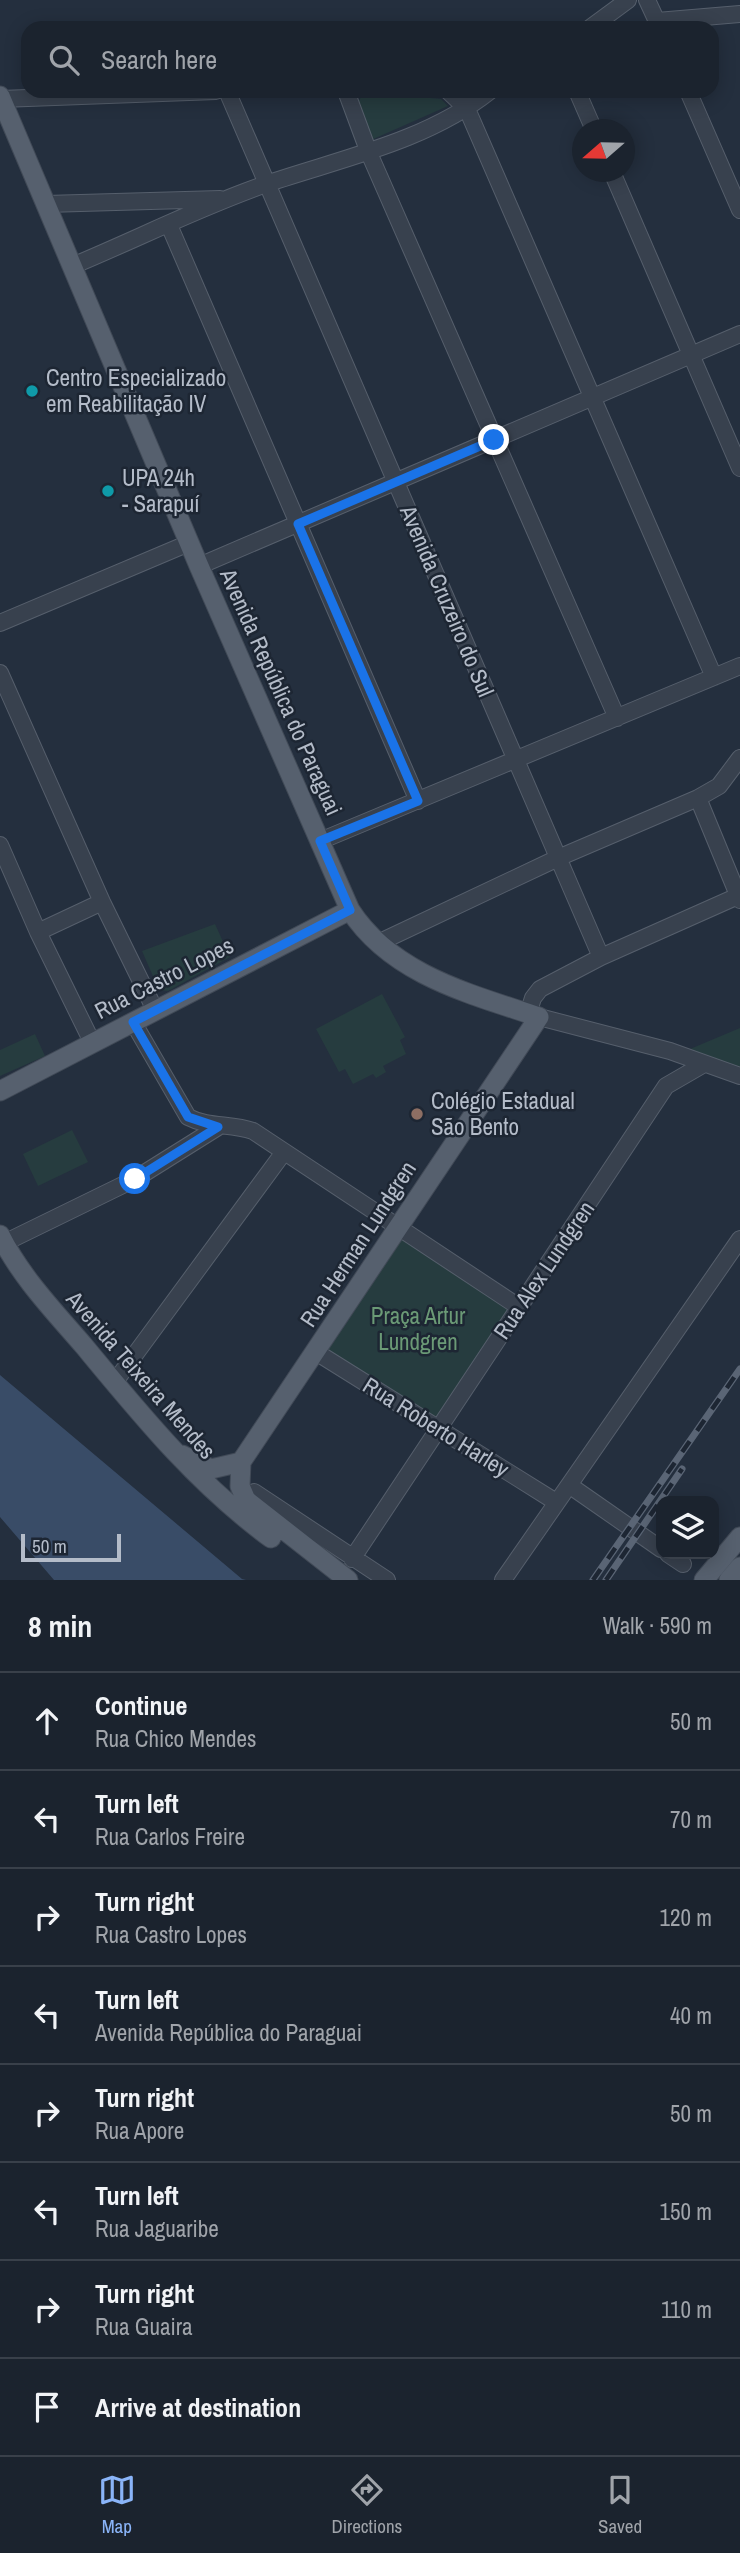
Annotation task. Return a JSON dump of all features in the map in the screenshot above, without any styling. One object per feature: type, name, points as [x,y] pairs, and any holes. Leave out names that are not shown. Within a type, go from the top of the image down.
[{"type":"main road","name":"Avenida República do Paraguai","points":[[1,98],[189,543],[350,910],[378,943],[424,974],[468,996],[534,1015]]},
{"type":"main road","name":"Rua Castro Lopes","points":[[0,1091],[350,910]]},
{"type":"main road","name":"Rua Herman Lundgren","points":[[241,1462],[316,1352],[534,1015]]},
{"type":"main road","name":"Avenida Teixeira Mendes","points":[[2,1239],[32,1286],[172,1450],[211,1491],[266,1526]]},
{"type":"main road","points":[[172,1450],[211,1469],[241,1462],[240,1486],[244,1497],[266,1526],[328,1580]]},
{"type":"main road","points":[[266,1526],[348,1580]]},
{"type":"main road","points":[[704,1580],[740,1537]]},
{"type":"main road","points":[[729,1580],[740,1567]]},
{"type":"street","points":[[600,21],[628,0]]},
{"type":"street","points":[[646,0],[657,21]]},
{"type":"street","points":[[683,21],[740,14]]},
{"type":"street","points":[[1,98],[21,97]]},
{"type":"street","name":"Avenida Cruzeiro do Sul","points":[[230,98],[601,957]]},
{"type":"street","points":[[349,98],[369,153],[617,718]]},
{"type":"street","points":[[455,98],[467,109],[714,677]]},
{"type":"street","points":[[72,266],[267,184],[369,153],[467,109],[481,98]]},
{"type":"street","points":[[580,98],[589,119]]},
{"type":"street","points":[[691,98],[740,210]]},
{"type":"street","points":[[616,182],[740,468]]},
{"type":"street","points":[[46,204],[229,199]]},
{"type":"street","points":[[169,225],[418,801]]},
{"type":"street","points":[[199,566],[740,334]]},
{"type":"street","points":[[0,622],[189,543]]},
{"type":"street","points":[[320,841],[740,666]]},
{"type":"street","points":[[0,673],[102,901],[155,1010]]},
{"type":"street","points":[[378,943],[558,858],[698,797],[719,786],[740,758]]},
{"type":"street","points":[[534,1015],[536,992],[601,957],[739,898],[698,797]]},
{"type":"street","points":[[0,845],[38,932],[92,1042]]},
{"type":"street","points":[[38,932],[102,901]]},
{"type":"street","name":"Avenida República do Paraguai","points":[[534,1015],[665,1051],[740,1076]]},
{"type":"street","points":[[133,1022],[188,1117],[218,1127],[241,1127],[253,1131],[399,1225],[519,1307]]},
{"type":"street","points":[[665,1051],[668,1068],[666,1086]]},
{"type":"street","name":"Rua Alex Lundgren","points":[[352,1559],[666,1086],[683,1073],[704,1064]]},
{"type":"street","points":[[2,1239],[135,1179],[218,1127]]},
{"type":"street","points":[[114,1383],[284,1152]]},
{"type":"street","points":[[503,1580],[740,1239]]},
{"type":"street","name":"Rua Roberto Harley","points":[[316,1352],[556,1502]]},
{"type":"street","points":[[569,1485],[656,1546]]},
{"type":"street","points":[[254,1492],[387,1580]]},
{"type":"street","points":[[676,1559],[683,1564]]},
{"type":"green space","points":[[360,98],[430,98],[441,99],[448,106],[371,140],[357,104]]},
{"type":"green space","points":[[215,924],[230,957],[168,991],[159,990],[142,951]]},
{"type":"green space","points":[[382,994],[405,1037],[400,1040],[406,1054],[383,1066],[386,1072],[376,1078],[373,1074],[353,1084],[345,1069],[339,1072],[316,1029]]},
{"type":"green space","points":[[740,1028],[740,1067],[690,1049]]},
{"type":"green space","points":[[35,1034],[45,1056],[0,1076],[0,1050]]},
{"type":"green space","points":[[72,1130],[88,1162],[38,1186],[23,1154]]},
{"type":"green space","name":"Praça Artur Lundgren","points":[[401,1237],[511,1308],[437,1420],[325,1351]]},
{"type":"water","points":[[0,1375],[246,1580],[54,1580],[0,1517]]},
{"type":"railway","points":[[593,1580],[740,1369]]},
{"type":"railway","points":[[606,1580],[682,1469]]},
{"type":"place","name":"Centro Especializado em Reabilitação IV","points":[[32,391]]},
{"type":"place","name":"UPA 24h - Sarapuí","points":[[108,491]]},
{"type":"place","name":"Colégio Estadual São Bento","points":[[417,1114]]},
{"type":"route","points":[[135,1179],[218,1127],[199,1123],[188,1117],[133,1022],[350,910],[320,841],[418,801],[298,524],[494,440]]}]
